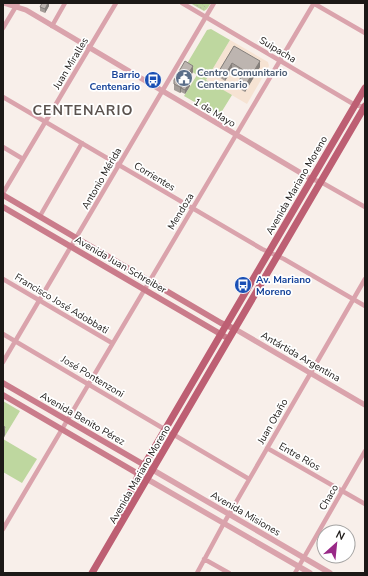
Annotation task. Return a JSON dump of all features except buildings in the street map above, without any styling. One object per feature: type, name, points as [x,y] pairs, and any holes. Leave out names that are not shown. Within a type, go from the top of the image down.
[{"type":"main road","name":"Avenida Mariano Moreno","points":[[115,533],[130,493],[144,465],[365,88]]},
{"type":"main road","name":"Avenida Mariano Moreno","points":[[115,533],[365,107]]},
{"type":"main road","name":"Avenida Juan Schreiber","points":[[3,194],[226,325]]},
{"type":"main road","name":"Avenida Juan Schreiber","points":[[3,207],[229,339]]},
{"type":"main road","name":"Antártida Argentina","points":[[226,325],[235,329]]},
{"type":"main road","name":"Avenida Benito Pérez","points":[[3,383],[152,470]]},
{"type":"main road","name":"Avenida Benito Pérez","points":[[3,395],[139,474]]},
{"type":"main road","name":"Avenida Misiones","points":[[139,474],[147,479]]},
{"type":"main road","points":[[92,573],[115,533]]},
{"type":"street","name":"1 de Mayo","points":[[4,3],[17,5],[26,10],[311,179]]},
{"type":"street","points":[[52,26],[65,3]]},
{"type":"street","name":"Juan Miralles","points":[[3,194],[116,3]]},
{"type":"street","name":"Suipacha","points":[[182,3],[355,105],[365,107]]},
{"type":"street","name":"Antonio Mérida","points":[[3,362],[214,3]]},
{"type":"street","points":[[314,3],[365,33]]},
{"type":"street","name":"Mendoza","points":[[3,529],[314,3]]},
{"type":"street","points":[[3,28],[17,5]]},
{"type":"street","name":"Corrientes","points":[[3,97],[268,253],[277,256],[365,306]]},
{"type":"street","points":[[40,216],[82,143]]},
{"type":"street","points":[[3,147],[23,159]]},
{"type":"street","points":[[311,179],[321,182],[365,207]]},
{"type":"street","name":"Juan Otaño","points":[[197,573],[229,514],[365,278]]},
{"type":"street","name":"Francisco José Adobbati","points":[[3,279],[112,343]]},
{"type":"street","name":"Antártida Argentina","points":[[235,329],[365,405]]},
{"type":"street","name":"José Pontenzoni","points":[[3,334],[249,479]]},
{"type":"street","name":"Entre Ríos","points":[[267,448],[365,504]]},
{"type":"street","name":"Chaco","points":[[294,573],[364,453]]},
{"type":"street","name":"Avenida Misiones","points":[[152,470],[330,573]]},
{"type":"street","name":"Avenida Misiones","points":[[147,479],[310,573]]},
{"type":"street","points":[[204,559],[229,573]]},
{"type":"path","points":[[193,3],[203,9],[206,8],[201,3]]},
{"type":"shaded area","points":[[230,40],[268,62],[269,66],[247,104],[206,80]]},
{"type":"green space","points":[[190,3],[211,3],[204,11]]},
{"type":"green space","points":[[211,29],[230,40],[206,80],[232,95],[219,116],[184,96],[197,75],[185,67],[207,30]]},
{"type":"green space","points":[[3,401],[20,411],[3,439]]},
{"type":"green space","points":[[3,439],[37,459],[22,483],[3,472]]},
{"type":"place","name":"Centro Comunitario Centenario","points":[[184,78]]},
{"type":"place","name":"Barrio Centenario","points":[[153,80]]},
{"type":"place","name":"Av. Mariano Moreno","points":[[243,285]]},
{"type":"district","name":"CENTENARIO","points":[[83,110]]}]
